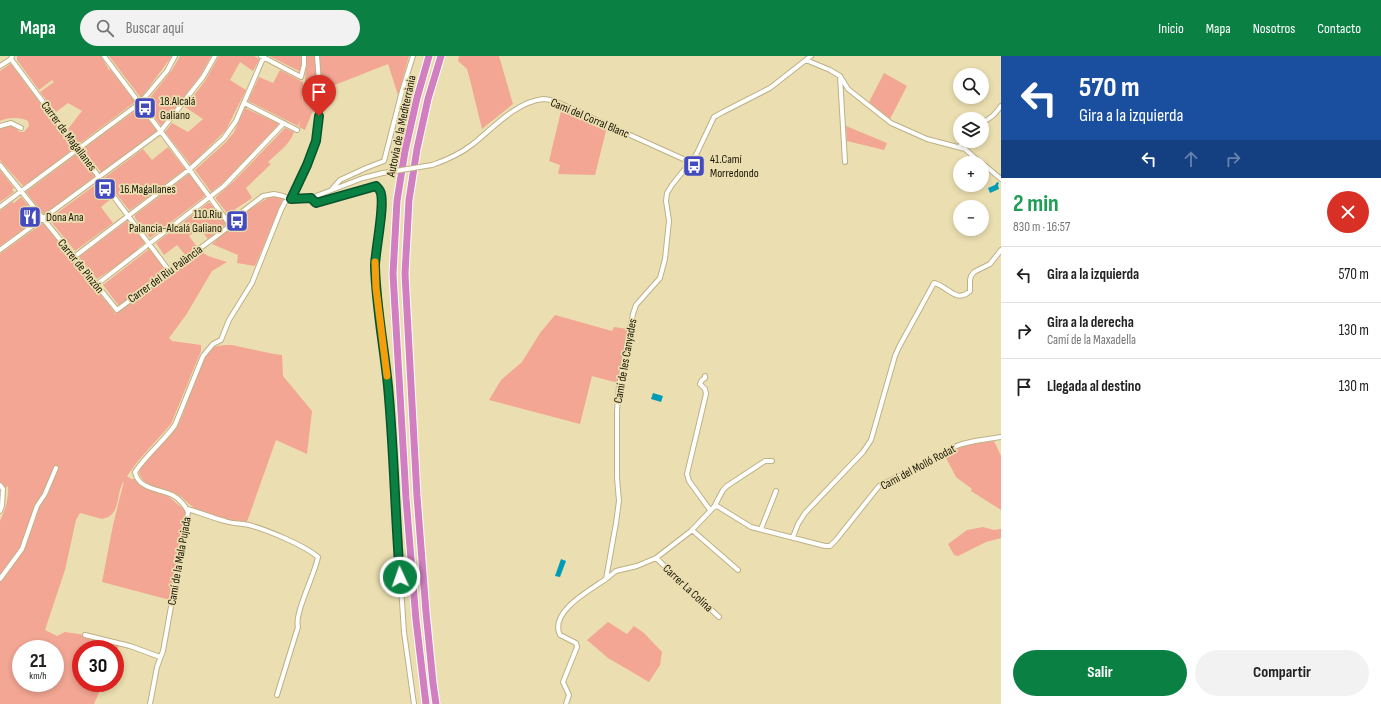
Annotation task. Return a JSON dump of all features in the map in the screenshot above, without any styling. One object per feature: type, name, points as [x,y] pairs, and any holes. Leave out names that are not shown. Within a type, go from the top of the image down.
[{"type":"highway","name":"Autovia de la Mediterrània","points":[[426,704],[416,620],[406,498],[393,274],[397,200],[405,151],[417,98],[429,56]]},
{"type":"highway","name":"Autovia de la Mediterrània","points":[[436,704],[426,612],[417,488],[405,274],[409,200],[417,149],[428,99],[441,56]]},
{"type":"street","points":[[104,56],[160,132],[190,169],[230,226]]},
{"type":"street","points":[[0,207],[140,103],[167,71],[175,56]]},
{"type":"street","points":[[0,250],[160,132],[204,77],[215,56]]},
{"type":"street","points":[[74,257],[190,169],[231,130],[244,103],[263,56],[301,78],[304,65],[304,56]]},
{"type":"street","points":[[291,199],[307,165],[318,134],[320,92],[318,56]]},
{"type":"street","points":[[331,191],[340,180],[384,161],[402,91],[413,56]]},
{"type":"street","name":"Camí de les Canyades","points":[[606,579],[619,501],[617,478],[618,386],[636,305],[660,278],[669,221],[666,201],[667,193],[696,155],[714,117],[770,88],[810,56]]},
{"type":"street","points":[[0,66],[11,57]]},
{"type":"street","name":"Carrer de Magallanes","points":[[11,57],[78,150],[100,177],[170,272]]},
{"type":"street","points":[[806,60],[840,76],[848,89],[891,123],[927,139],[953,146]]},
{"type":"street","points":[[840,76],[846,162]]},
{"type":"street","name":"Camí del Corral Blanc","points":[[311,198],[363,178],[383,173],[432,165],[450,159],[472,144],[507,115],[532,102],[544,99],[558,103],[690,162]]},
{"type":"street","points":[[244,103],[297,130]]},
{"type":"street","points":[[989,119],[1001,106]]},
{"type":"street","points":[[0,126],[11,122],[21,128]]},
{"type":"street","points":[[96,285],[224,186],[284,124]]},
{"type":"street","points":[[961,148],[973,156]]},
{"type":"street","name":"Carrer de Pinzón","points":[[0,165],[117,310]]},
{"type":"street","points":[[989,169],[1001,179]]},
{"type":"street","points":[[311,198],[316,203],[376,186],[380,190],[381,214],[375,265],[376,288],[388,388],[404,632],[414,704]]},
{"type":"street","name":"Carrer del Riu Palància","points":[[117,310],[230,226],[238,214],[263,196],[274,194],[291,199],[311,198]]},
{"type":"street","name":"Camí de la Mala Pujada","points":[[150,704],[157,667],[162,651],[188,512],[187,509],[174,496],[157,491],[143,484],[138,480],[135,472],[142,461],[164,440],[175,425],[202,356],[213,344],[221,340],[229,320],[252,283],[281,210],[285,202],[291,199]]},
{"type":"street","points":[[793,538],[798,524],[805,513],[862,452],[871,440],[895,356],[934,283],[939,284],[960,297],[966,296],[970,291],[970,280],[974,272],[990,264],[1001,250]]},
{"type":"street","points":[[705,376],[700,384],[705,389],[706,394],[687,474],[689,481],[712,509]]},
{"type":"street","name":"Camí del Molló Rodat","points":[[712,509],[717,506],[747,525],[793,538],[830,546],[879,486],[943,455],[954,447],[962,444],[1001,437]]},
{"type":"street","points":[[566,704],[569,695],[563,682],[577,647],[576,643],[560,635],[558,632],[559,620],[562,613],[570,605],[616,571],[636,566],[656,558],[692,530],[712,509],[727,486],[765,461],[772,461]]},
{"type":"street","points":[[0,579],[22,549],[36,506],[45,494],[56,468]]},
{"type":"street","points":[[0,485],[3,489],[3,496],[0,511]]},
{"type":"street","points":[[761,529],[776,491]]},
{"type":"street","points":[[187,509],[226,522],[247,525],[275,534],[310,551],[318,557],[300,611],[298,627],[277,695]]},
{"type":"street","points":[[692,530],[738,570]]},
{"type":"street","name":"Carrer La Colina","points":[[656,558],[719,617]]},
{"type":"street","points":[[86,635],[130,646],[160,657]]},
{"type":"shaded area","points":[[17,56],[101,56],[109,70],[110,69],[135,102],[79,144],[68,129],[82,111],[68,103],[56,112],[40,92],[54,82],[52,80],[39,90],[17,60]]},
{"type":"shaded area","points":[[109,56],[172,56],[141,98]]},
{"type":"shaded area","points":[[180,56],[211,56],[200,76],[161,126],[145,104],[172,70]]},
{"type":"shaded area","points":[[219,56],[254,56],[259,60],[253,71],[240,62],[230,80],[246,90],[226,130],[192,164],[190,164],[165,132],[172,123],[188,132],[203,119],[185,107],[205,81]]},
{"type":"shaded area","points":[[269,56],[302,56],[303,67],[301,72]]},
{"type":"shaded area","points":[[306,56],[315,56],[317,78],[316,110],[312,113],[305,130],[299,127],[300,120],[298,126],[248,101],[259,77],[273,83],[280,70],[303,82],[302,104],[305,87]]},
{"type":"shaded area","points":[[319,56],[409,56],[398,95],[388,64],[322,90]]},
{"type":"shaded area","points":[[459,56],[499,56],[513,104],[482,129],[467,69],[458,61]]},
{"type":"shaded area","points":[[10,64],[74,148],[23,186],[0,160],[0,129],[13,125],[19,132],[24,132],[29,126],[28,121],[18,118],[10,118],[0,121],[0,71]]},
{"type":"shaded area","points":[[884,73],[907,86],[890,119],[869,102]]},
{"type":"shaded area","points":[[562,107],[607,127],[595,175],[558,174],[560,165],[549,161]]},
{"type":"shaded area","points":[[139,108],[157,131],[101,172],[83,149]]},
{"type":"shaded area","points":[[245,108],[279,124],[223,183],[211,192],[195,170],[226,142],[234,132]]},
{"type":"shaded area","points":[[846,126],[887,143],[884,150],[847,141]]},
{"type":"shaded area","points":[[285,128],[294,132],[292,137],[286,145],[268,162],[271,164],[246,188],[252,198],[228,214],[216,197],[234,181]]},
{"type":"shaded area","points":[[168,147],[185,169],[129,210],[104,178],[143,149],[152,160]]},
{"type":"shaded area","points":[[78,153],[95,176],[44,214],[26,192]]},
{"type":"shaded area","points":[[0,170],[14,188],[12,190],[14,192],[0,202]]},
{"type":"shaded area","points":[[189,174],[205,195],[204,197],[150,238],[135,218],[135,215]]},
{"type":"shaded area","points":[[99,182],[112,198],[101,207],[113,223],[75,251],[49,219]]},
{"type":"shaded area","points":[[271,196],[281,197],[283,199],[255,266],[237,263],[238,255],[212,244],[233,226],[245,212]]},
{"type":"shaded area","points":[[21,197],[39,218],[0,246],[0,211]]},
{"type":"shaded area","points":[[210,203],[225,225],[208,239],[199,228],[189,236],[197,247],[186,256],[177,245],[164,255],[156,243]]},
{"type":"shaded area","points":[[127,221],[145,243],[137,249],[139,251],[97,279],[79,257]]},
{"type":"shaded area","points":[[43,223],[116,314],[202,252],[208,256],[227,262],[212,271],[186,315],[169,338],[172,341],[201,345],[201,351],[171,424],[138,461],[127,476],[131,479],[136,479],[149,488],[169,497],[187,512],[170,600],[102,582],[113,525],[124,481],[120,489],[116,508],[110,516],[102,519],[80,513],[76,520],[65,570],[45,630],[57,636],[65,632],[85,635],[102,640],[72,640],[72,692],[99,692],[94,704],[0,704],[0,521],[4,513],[8,495],[8,486],[4,489],[0,482],[0,254]]},
{"type":"shaded area","points":[[149,249],[167,270],[119,306],[103,285]]},
{"type":"shaded area","points":[[555,315],[612,331],[614,327],[628,329],[618,383],[592,376],[580,424],[489,400],[501,380],[522,362],[540,333]]},
{"type":"shaded area","points":[[223,345],[232,345],[282,355],[283,376],[312,411],[307,454],[276,440],[246,523],[219,518],[197,510],[175,493],[145,482],[139,473],[150,456],[178,425],[186,407],[198,367],[203,358],[211,348]]},
{"type":"shaded area","points":[[994,441],[1001,456],[1001,510],[971,491],[972,489],[956,477],[945,456],[962,447]]},
{"type":"shaded area","points":[[983,527],[994,530],[1001,529],[1001,538],[986,542],[958,556],[954,555],[948,544],[967,530]]},
{"type":"shaded area","points":[[608,622],[627,634],[634,626],[644,633],[662,652],[660,665],[649,682],[608,658],[587,640]]},
{"type":"water","points":[[997,182],[999,183],[999,189],[990,193],[989,188],[995,185]]},
{"type":"water","points":[[653,393],[663,396],[661,402],[651,399]]},
{"type":"water","points":[[561,559],[566,561],[560,577],[555,576]]},
{"type":"slow traffic","points":[[375,262],[376,288],[387,376]]},
{"type":"place","name":"18.Alcalá Galiano","points":[[145,108]]},
{"type":"place","name":"41.Camí Morredondo","points":[[694,166]]},
{"type":"place","name":"16.Magallanes","points":[[105,189]]},
{"type":"place","name":"Dona Ana","points":[[30,217]]},
{"type":"place","name":"110.Riu Palancia-Alcalá Galiano","points":[[237,221]]},
{"type":"route","points":[[319,116],[316,141],[307,165],[291,199],[311,198],[316,203],[348,195],[371,187],[376,186],[380,190],[381,214],[375,265],[376,288],[383,348],[386,360],[396,493],[400,577]]}]
